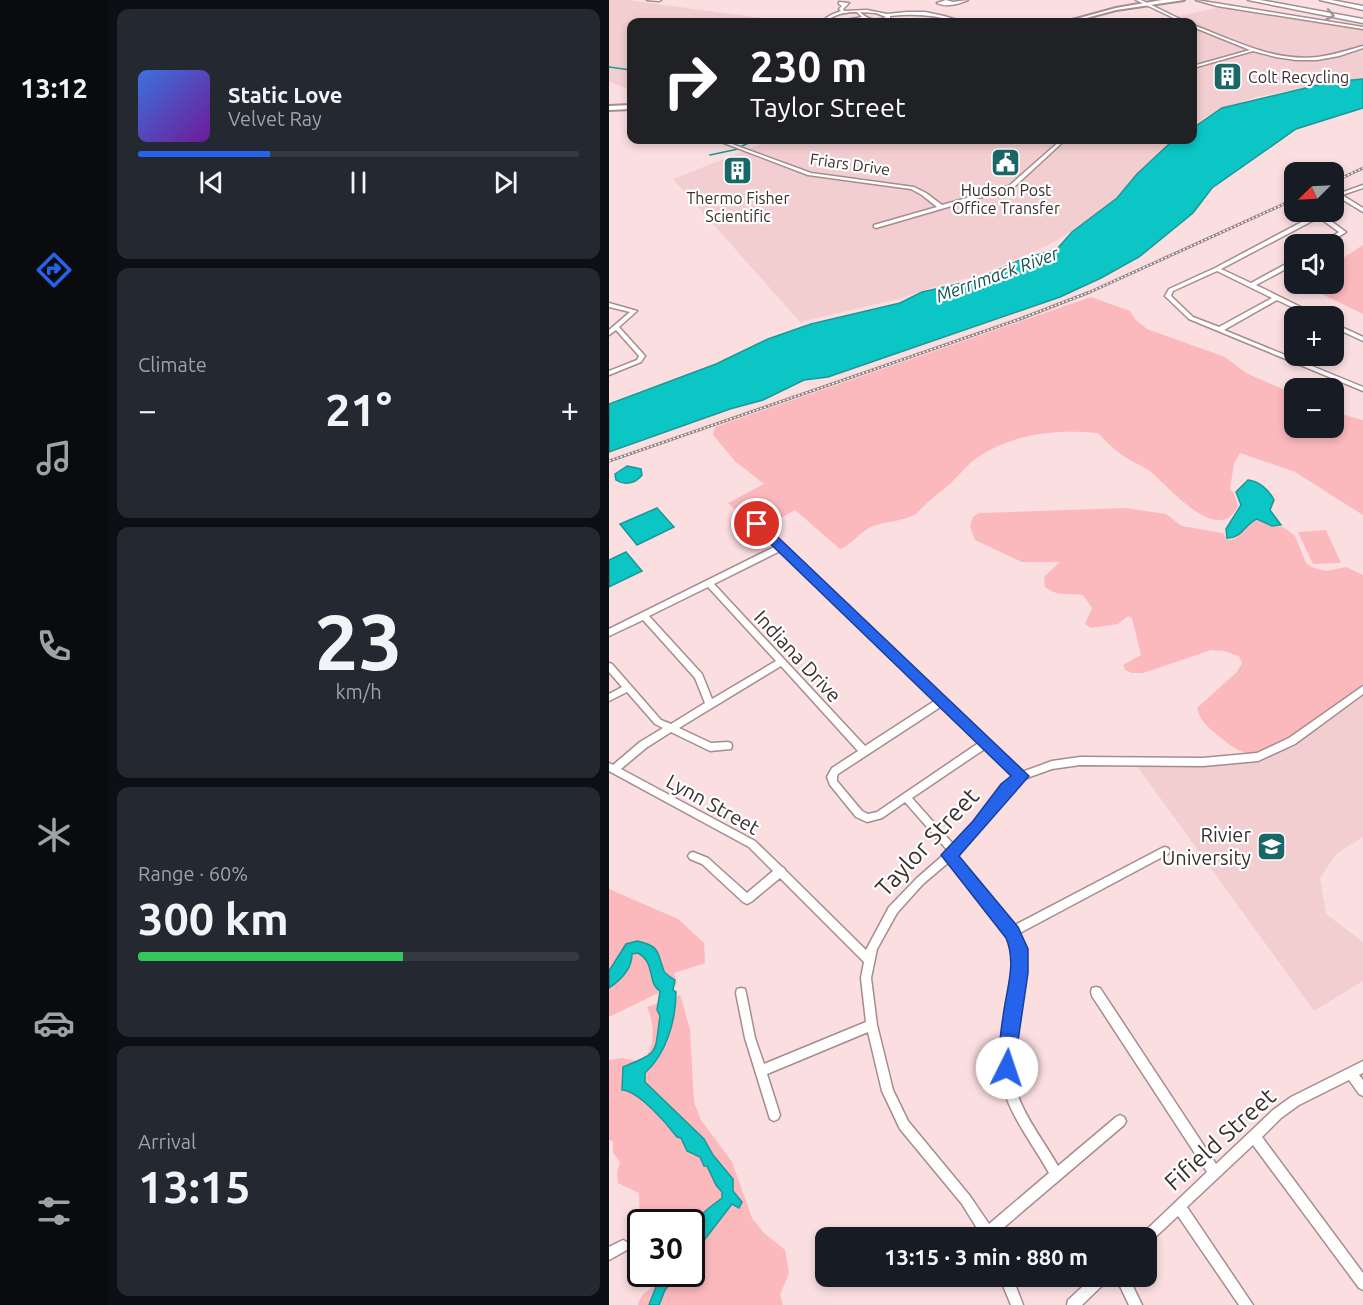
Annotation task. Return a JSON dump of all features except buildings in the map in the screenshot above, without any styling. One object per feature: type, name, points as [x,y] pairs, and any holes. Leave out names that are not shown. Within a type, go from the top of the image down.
[{"type":"highway","points":[[1323,0],[1363,8]]},
{"type":"highway","points":[[1249,1],[1363,21]]},
{"type":"main road","points":[[1081,18],[1170,0]]},
{"type":"main road","points":[[1146,4],[1182,0]]},
{"type":"main road","points":[[609,108],[627,106]]},
{"type":"street","points":[[649,0],[659,0]]},
{"type":"street","points":[[952,3],[966,0]]},
{"type":"street","points":[[1198,0],[1215,5],[1363,28]]},
{"type":"street","points":[[1146,4],[1176,18]]},
{"type":"street","points":[[843,5],[841,9],[844,13]]},
{"type":"street","points":[[828,18],[831,15],[873,8],[888,15],[926,13],[945,18]]},
{"type":"street","points":[[858,11],[864,18]]},
{"type":"street","points":[[1197,28],[1251,51],[1272,57],[1303,59],[1338,55],[1363,47]]},
{"type":"street","points":[[1197,66],[1251,51]]},
{"type":"street","name":"Friars Drive","points":[[729,144],[810,174],[912,189],[924,194],[941,207]]},
{"type":"street","points":[[876,226],[1013,185],[1059,144]]},
{"type":"street","points":[[1361,188],[1338,195],[1363,210]]},
{"type":"street","points":[[1340,234],[1343,232],[1320,216],[1315,217],[1171,290],[1168,294],[1169,298],[1188,316],[1363,389]]},
{"type":"street","points":[[1252,285],[1284,267]]},
{"type":"street","points":[[1217,268],[1293,306]]},
{"type":"street","points":[[1219,330],[1276,298]]},
{"type":"street","points":[[609,304],[634,311],[609,333]]},
{"type":"street","points":[[609,373],[635,363],[642,356],[617,328]]},
{"type":"street","points":[[1344,330],[1363,339]]},
{"type":"street","points":[[757,524],[1021,776]]},
{"type":"street","points":[[609,633],[781,547]]},
{"type":"street","name":"Indiana Drive","points":[[709,583],[864,751]]},
{"type":"street","points":[[644,616],[699,676],[710,704]]},
{"type":"street","points":[[611,769],[670,728],[781,662]]},
{"type":"street","points":[[609,666],[658,722],[710,747],[728,746]]},
{"type":"street","points":[[609,698],[627,688]]},
{"type":"street","name":"Taylor Street","points":[[984,1227],[966,1200],[912,1136],[897,1114],[888,1091],[872,1024],[866,986],[868,959],[876,937],[893,910],[978,826],[1006,789],[1021,776],[1052,765],[1080,761],[1145,763],[1224,762],[1251,759],[1270,753],[1292,741],[1363,689]]},
{"type":"street","points":[[942,701],[837,769],[833,775],[833,782],[859,814],[867,818],[879,815],[986,743]]},
{"type":"street","name":"Lynn Street","points":[[611,769],[757,848],[868,959]]},
{"type":"street","points":[[906,797],[1012,932],[1019,949],[1020,973],[1009,1032],[1008,1078],[1017,1105],[1056,1174]]},
{"type":"street","points":[[1012,932],[1165,851]]},
{"type":"street","points":[[693,856],[705,861],[747,898],[781,871]]},
{"type":"street","points":[[1096,992],[1215,1173]]},
{"type":"street","points":[[741,993],[759,1071],[774,1116]]},
{"type":"street","points":[[759,1071],[872,1024]]},
{"type":"street","name":"Fifield Street","points":[[1157,1227],[1254,1136],[1295,1101],[1363,1067]]},
{"type":"street","points":[[1351,1073],[1363,1090]]},
{"type":"street","points":[[998,1227],[1056,1174],[1120,1121]]},
{"type":"street","points":[[1254,1136],[1363,1284]]},
{"type":"street","points":[[1179,1206],[1247,1305]]},
{"type":"street","points":[[609,1254],[623,1246]]},
{"type":"street","points":[[1010,1287],[1017,1305]]},
{"type":"street","points":[[1073,1305],[1092,1287]]},
{"type":"street","points":[[1127,1287],[1136,1305]]},
{"type":"shaded area","points":[[609,0],[627,0],[760,18],[627,18],[627,89],[609,81]]},
{"type":"shaded area","points":[[1221,7],[1363,29],[1363,79],[1332,81],[1255,97],[1207,116],[1197,123],[1197,18],[1170,18]]},
{"type":"shaded area","points":[[762,144],[1169,144],[1142,168],[1107,209],[1049,245],[974,277],[946,283],[898,299],[800,322],[673,179]]},
{"type":"shaded area","points":[[1363,245],[1363,314],[1322,294],[1344,294],[1344,257]]},
{"type":"shaded area","points":[[1091,297],[1130,311],[1136,320],[1147,329],[1225,357],[1246,373],[1284,390],[1284,438],[1344,438],[1344,415],[1363,420],[1363,515],[1295,472],[1240,453],[1234,464],[1230,489],[1234,493],[1238,506],[1229,517],[1219,520],[1206,517],[1180,499],[1150,471],[1109,445],[1098,433],[1036,434],[1006,443],[978,457],[916,514],[871,527],[840,549],[795,510],[766,526],[761,521],[753,525],[728,503],[764,484],[735,461],[713,435],[715,427]]},
{"type":"shaded area","points":[[1125,508],[1166,514],[1182,526],[1223,533],[1227,539],[1231,540],[1258,520],[1272,526],[1283,527],[1295,536],[1306,563],[1311,567],[1326,571],[1346,567],[1363,575],[1363,684],[1307,726],[1275,746],[1248,753],[1240,751],[1209,728],[1200,717],[1197,708],[1237,672],[1242,663],[1239,656],[1211,650],[1143,673],[1132,673],[1125,670],[1123,665],[1141,655],[1132,618],[1128,616],[1118,624],[1091,628],[1085,624],[1092,608],[1083,595],[1059,593],[1045,587],[1044,577],[1060,562],[1022,562],[975,540],[970,526],[973,517],[979,513]]},
{"type":"shaded area","points":[[1326,530],[1341,563],[1313,564],[1298,532]]},
{"type":"shaded area","name":"Rivier University","points":[[1363,692],[1363,837],[1336,854],[1320,878],[1326,914],[1363,942],[1363,981],[1314,1011],[1137,766],[1239,764],[1268,757],[1289,748]]},
{"type":"shaded area","points":[[609,889],[678,919],[704,943],[705,963],[674,973],[677,984],[611,1016],[609,1016]]},
{"type":"shaded area","points":[[680,995],[690,1029],[694,1102],[701,1120],[732,1162],[752,1218],[764,1233],[785,1250],[789,1273],[780,1295],[783,1305],[638,1305],[642,1296],[653,1287],[705,1287],[705,1209],[640,1209],[639,1193],[618,1183],[617,1173],[620,1162],[613,1153],[613,1141],[609,1140],[609,1060],[622,1058],[637,1061],[623,1066],[637,1064],[644,1060],[653,1038],[652,1021],[647,1007]]},
{"type":"water","name":"Merrimack River","points":[[1363,79],[1363,108],[1296,129],[1212,188],[1193,213],[1139,257],[1101,278],[1060,297],[828,377],[804,380],[763,400],[730,409],[609,452],[609,404],[716,364],[768,339],[811,324],[900,303],[922,292],[976,280],[1020,260],[1057,249],[1072,232],[1117,198],[1137,174],[1169,144],[1197,144],[1197,125],[1222,108],[1331,82]]},
{"type":"water","points":[[627,466],[641,469],[642,475],[630,483],[616,480],[615,474]]},
{"type":"water","points":[[1248,480],[1260,484],[1269,493],[1274,500],[1270,510],[1281,525],[1272,526],[1257,519],[1236,536],[1227,538],[1226,529],[1241,505],[1236,492]]},
{"type":"water","points":[[657,508],[674,527],[637,545],[620,524]]},
{"type":"water","points":[[626,552],[642,571],[609,587],[609,560]]},
{"type":"water","points":[[637,941],[650,945],[657,951],[667,975],[675,980],[673,990],[676,992],[676,1003],[672,1025],[659,1056],[645,1073],[645,1082],[704,1139],[713,1155],[733,1179],[733,1191],[742,1202],[739,1208],[732,1204],[705,1239],[705,1212],[722,1198],[722,1192],[700,1157],[687,1151],[681,1138],[677,1137],[644,1102],[622,1090],[623,1067],[650,1054],[656,1045],[660,1016],[657,1010],[660,991],[654,984],[647,962],[638,953],[632,954],[625,973],[609,988],[609,971],[626,944]]},
{"type":"water","points":[[656,1287],[667,1287],[659,1305],[649,1305]]},
{"type":"waterway","points":[[609,67],[627,69]]},
{"type":"waterway","points":[[742,146],[746,144]]},
{"type":"waterway","points":[[710,155],[738,149]]},
{"type":"railway","points":[[1344,177],[1363,168]]},
{"type":"railway","points":[[609,461],[1020,319],[1090,292],[1284,204]]},
{"type":"place","name":"Colt Recycling","points":[[1227,77]]},
{"type":"place","name":"Hudson Post Office Transfer","points":[[1006,162]]},
{"type":"place","name":"Thermo Fisher Scientific","points":[[738,170]]},
{"type":"place","name":"Rivier University","points":[[1272,846]]},
{"type":"route","points":[[757,524],[1021,776],[1006,789],[964,842],[949,855],[1012,932],[1019,949],[1020,973],[1012,1015],[1007,1068]]}]
